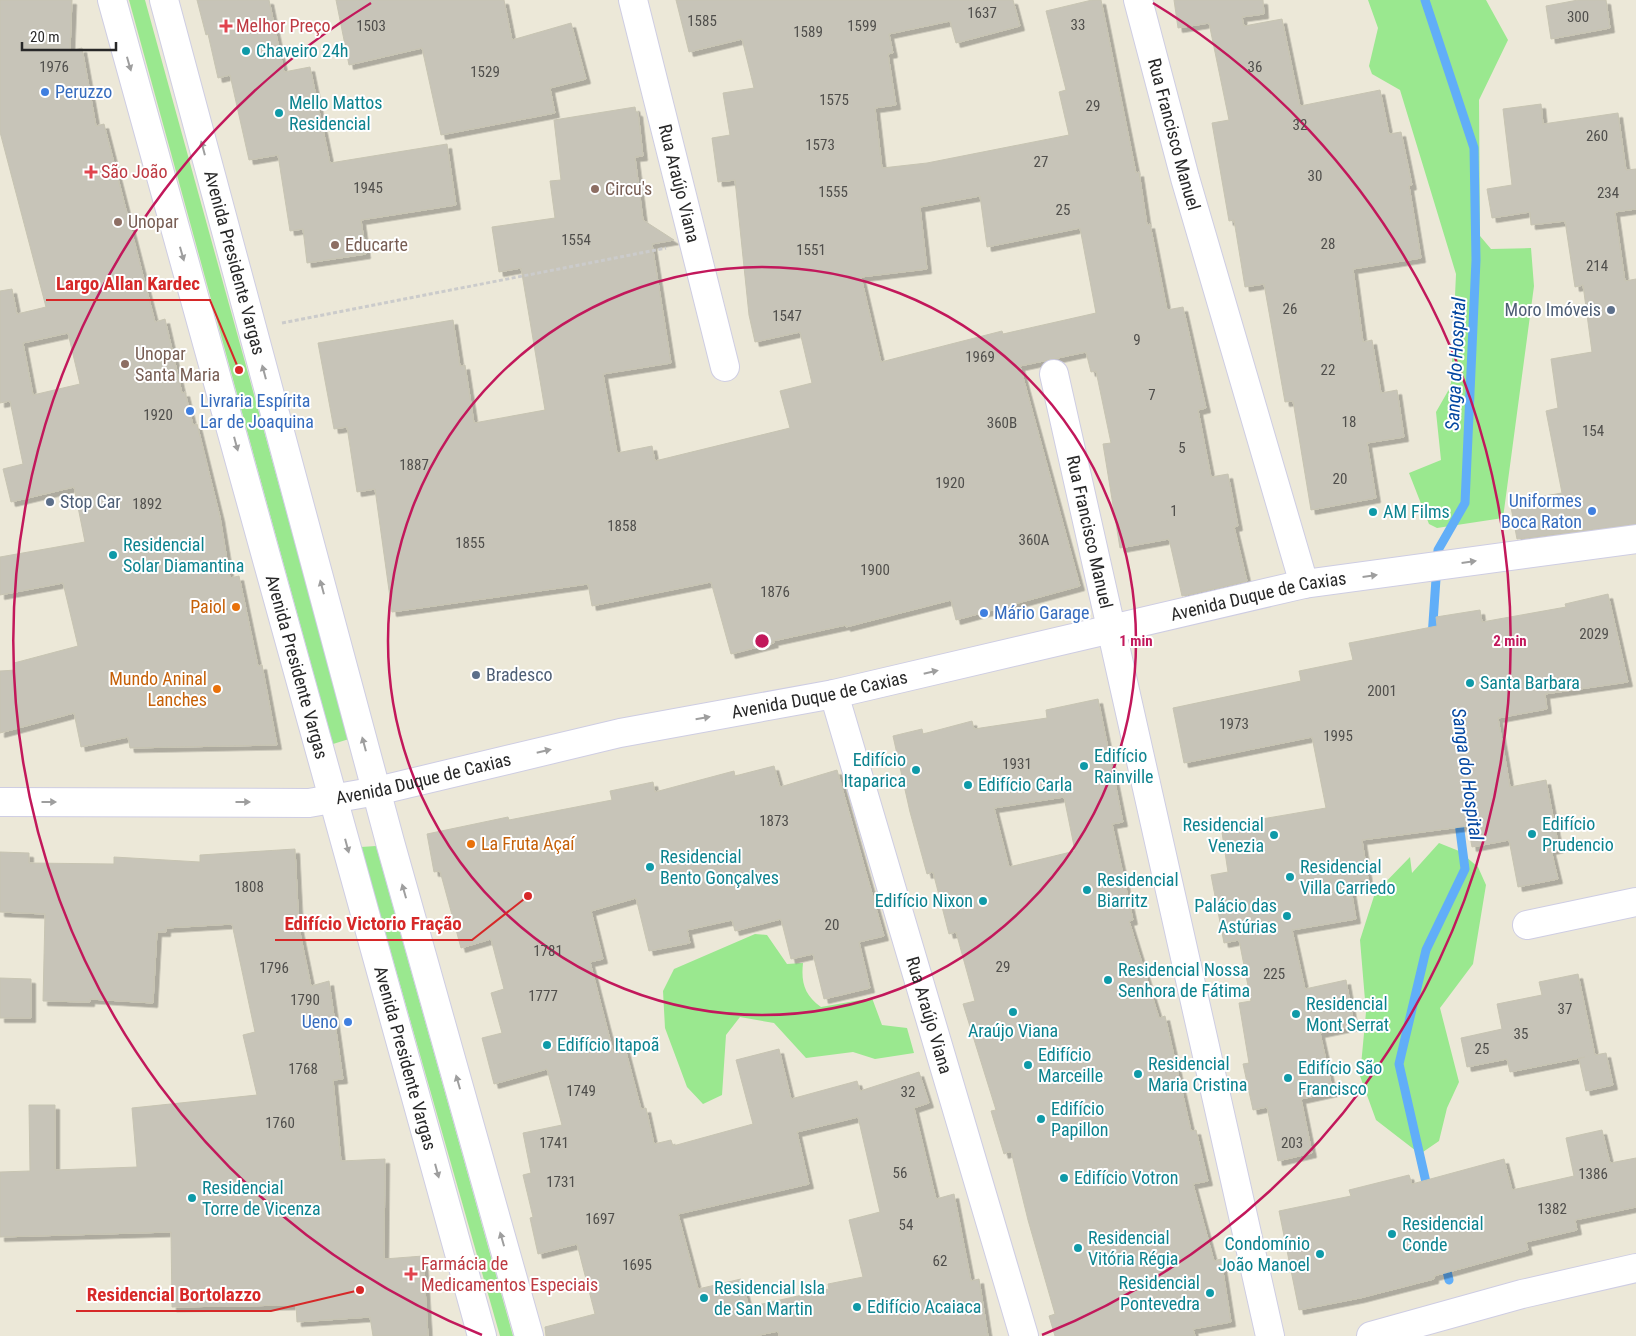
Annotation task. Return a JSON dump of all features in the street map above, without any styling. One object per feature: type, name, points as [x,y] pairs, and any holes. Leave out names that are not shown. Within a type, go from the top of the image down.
[{"type":"street","name":"Avenida Presidente Vargas","points":[[112,0],[482,1336]]},
{"type":"street","name":"Avenida Presidente Vargas","points":[[164,0],[377,791],[529,1336]]},
{"type":"street","name":"Rua Araújo Viana","points":[[633,0],[725,367]]},
{"type":"street","name":"Rua Francisco Manuel","points":[[1138,0],[1186,178],[1304,584]]},
{"type":"street","name":"Rua Francisco Manuel","points":[[1054,374],[1270,1336]]},
{"type":"street","name":"Avenida Duque de Caxias","points":[[0,802],[308,803],[334,799],[377,791],[620,733],[834,694],[1304,584],[1636,539]]},
{"type":"street","name":"Rua Araújo Viana","points":[[834,694],[1024,1336]]},
{"type":"street","points":[[1528,925],[1636,902]]},
{"type":"street","points":[[1371,1336],[1494,1301],[1636,1268]]},
{"type":"path","points":[[252,330],[694,243]]},
{"type":"green space","points":[[129,0],[145,0],[349,739],[333,744]]},
{"type":"green space","points":[[1368,0],[1486,0],[1508,40],[1479,100],[1480,236],[1491,249],[1531,248],[1534,286],[1503,518],[1437,528],[1429,524],[1409,473],[1441,460],[1436,412],[1451,383],[1456,274],[1400,90],[1372,74],[1369,66],[1378,28]]},
{"type":"green space","points":[[1439,843],[1459,851],[1478,867],[1486,885],[1473,964],[1440,1008],[1459,1082],[1447,1108],[1439,1141],[1420,1154],[1376,1120],[1360,1076],[1366,1012],[1360,940],[1375,893],[1410,857],[1412,873]]},
{"type":"green space","points":[[376,846],[513,1336],[500,1336],[361,847]]},
{"type":"green space","points":[[755,934],[767,935],[787,964],[803,963],[803,982],[807,993],[821,1007],[872,998],[882,1025],[907,1028],[914,1053],[875,1059],[853,1052],[806,1058],[774,1023],[740,1017],[726,1035],[722,1095],[703,1104],[687,1087],[665,1028],[663,991],[674,969]]},
{"type":"building","points":[[0,0],[72,0],[70,51],[82,48],[96,126],[104,124],[155,322],[165,319],[182,393],[185,392],[193,425],[197,424],[220,517],[230,578],[239,576],[258,666],[262,665],[277,745],[130,748],[128,737],[81,747],[74,713],[0,733],[0,671],[16,670],[14,663],[78,646],[63,583],[0,595],[0,557],[85,542],[74,487],[11,502],[3,469],[23,464],[10,401],[0,403],[0,291],[12,289],[17,314],[46,307],[0,132]],"holes":[[[68,333],[80,384],[33,395],[23,343]]]},
{"type":"building","points":[[197,0],[269,0],[284,72],[310,67],[330,163],[447,144],[456,205],[361,220],[366,254],[307,263],[303,229],[290,231],[278,155],[249,160],[230,75],[218,78],[208,34],[206,35]]},
{"type":"building","points":[[336,0],[504,0],[512,40],[571,23],[586,79],[550,88],[555,113],[441,135],[422,48],[349,65]]},
{"type":"building","points":[[676,0],[1013,0],[1020,26],[956,43],[950,21],[889,34],[893,53],[888,54],[896,105],[875,108],[882,168],[927,163],[1069,135],[1059,92],[1066,90],[1046,11],[1092,0],[1101,0],[1136,173],[1139,172],[1147,225],[1150,224],[1167,310],[1183,307],[1206,408],[1198,410],[1211,477],[1228,474],[1238,526],[1234,527],[1247,581],[1182,596],[1169,539],[1120,548],[1103,444],[1111,443],[1096,371],[1091,372],[1086,352],[1020,366],[1080,586],[956,620],[951,600],[846,627],[846,625],[773,641],[774,643],[731,654],[711,582],[592,606],[588,584],[392,612],[375,489],[357,492],[347,427],[334,429],[318,343],[453,320],[460,366],[465,365],[474,423],[545,410],[521,268],[499,272],[492,227],[555,218],[550,181],[561,180],[554,120],[635,107],[636,112],[638,112],[643,156],[635,157],[643,220],[674,240],[652,244],[671,363],[603,374],[617,453],[652,446],[655,461],[790,428],[780,391],[812,383],[800,332],[755,342],[749,315],[735,180],[718,182],[712,138],[730,135],[723,93],[754,88],[742,39],[689,52]],"holes":[[[980,196],[987,247],[1080,228],[1096,313],[1003,334],[1002,331],[881,362],[861,277],[927,269],[920,207]]]},
{"type":"building","points":[[1174,0],[1263,0],[1264,14],[1242,17],[1244,26],[1282,19],[1300,106],[1380,90],[1389,134],[1401,132],[1412,185],[1409,186],[1421,258],[1353,269],[1363,342],[1372,340],[1381,393],[1397,390],[1404,437],[1367,443],[1376,498],[1311,510],[1293,401],[1285,402],[1264,284],[1245,287],[1234,220],[1229,221],[1212,123],[1229,120],[1209,23],[1178,28]]},
{"type":"building","points":[[1578,0],[1606,0],[1610,28],[1551,39],[1546,6]]},
{"type":"building","points":[[1541,104],[1543,124],[1618,113],[1626,170],[1636,169],[1636,209],[1615,212],[1625,281],[1636,279],[1636,524],[1517,539],[1510,502],[1562,493],[1546,411],[1558,408],[1551,359],[1592,352],[1583,285],[1575,287],[1565,221],[1531,225],[1530,212],[1492,218],[1487,189],[1512,185],[1503,109]]},
{"type":"building","points":[[1608,594],[1628,682],[1545,694],[1547,709],[1498,718],[1510,787],[1546,780],[1559,848],[1551,850],[1558,879],[1518,887],[1509,840],[1472,847],[1468,826],[1362,840],[1368,879],[1350,883],[1356,919],[1292,930],[1305,989],[1346,980],[1354,1026],[1320,1033],[1333,1092],[1301,1099],[1312,1153],[1278,1161],[1267,1107],[1253,1110],[1243,1064],[1249,1063],[1239,1003],[1251,1001],[1239,940],[1224,943],[1211,875],[1228,872],[1221,826],[1326,808],[1312,737],[1184,763],[1173,708],[1301,681],[1299,671],[1353,660],[1349,643],[1437,626],[1436,617],[1480,610],[1482,622],[1566,607],[1565,604]]},
{"type":"building","points":[[1098,699],[1123,822],[1112,824],[1133,920],[1129,921],[1159,1018],[1165,1016],[1191,1131],[1196,1130],[1208,1181],[1193,1184],[1214,1261],[1221,1259],[1231,1322],[1193,1329],[1195,1336],[1055,1336],[1049,1316],[1055,1314],[1028,1220],[1011,1151],[1004,1154],[991,1111],[996,1110],[963,1004],[975,1001],[956,932],[949,934],[933,872],[927,874],[910,812],[893,736],[922,729],[923,734],[972,721],[974,729],[1047,718],[1046,710]],"holes":[[[1064,797],[1075,851],[1009,867],[994,808]]]},
{"type":"building","points":[[774,766],[780,787],[837,770],[884,936],[859,942],[870,988],[824,999],[813,954],[791,959],[781,919],[735,931],[732,920],[687,930],[690,943],[649,951],[636,898],[591,911],[603,959],[590,962],[613,1051],[625,1048],[641,1109],[646,1108],[654,1144],[671,1140],[673,1146],[753,1124],[736,1060],[779,1049],[791,1099],[857,1081],[860,1091],[919,1072],[929,1103],[914,1108],[936,1199],[954,1194],[971,1281],[979,1279],[988,1336],[779,1336],[778,1331],[755,1336],[546,1336],[545,1327],[595,1314],[577,1244],[538,1254],[530,1218],[533,1217],[523,1175],[531,1173],[523,1133],[562,1125],[547,1069],[494,1084],[482,1038],[502,1033],[491,993],[504,989],[491,939],[461,948],[440,871],[434,872],[427,834],[508,817],[509,820],[612,800],[610,791],[653,782],[655,792],[734,771],[735,776]],"holes":[[[858,1117],[880,1212],[849,1220],[863,1277],[828,1284],[829,1289],[749,1307],[741,1279],[698,1289],[678,1214],[809,1184],[797,1132]]]},
{"type":"building","points":[[295,849],[299,928],[311,986],[329,981],[343,1079],[333,1080],[341,1161],[385,1159],[384,1259],[423,1256],[428,1336],[373,1336],[370,1317],[297,1322],[296,1305],[172,1307],[171,1232],[0,1237],[0,1172],[30,1171],[29,1105],[55,1105],[55,1170],[137,1167],[132,1108],[257,1095],[243,1035],[255,1032],[232,924],[166,928],[166,932],[157,932],[153,1003],[90,999],[90,1002],[43,1001],[45,914],[0,912],[0,852],[29,853],[29,863],[114,864],[114,857],[200,862],[200,855]]},
{"type":"building","points":[[1578,974],[1595,1055],[1606,1053],[1613,1085],[1586,1091],[1579,1059],[1585,1057],[1510,1072],[1507,1059],[1467,1067],[1461,1038],[1502,1029],[1497,1004],[1542,995],[1539,982]]},
{"type":"building","points":[[0,978],[31,979],[31,1018],[0,1018]]},
{"type":"building","points":[[1602,1130],[1610,1163],[1636,1158],[1636,1207],[1575,1220],[1577,1230],[1526,1242],[1528,1250],[1434,1276],[1434,1279],[1360,1298],[1299,1310],[1279,1211],[1351,1196],[1349,1190],[1409,1175],[1412,1184],[1504,1159],[1512,1190],[1574,1176],[1566,1138]]},
{"type":"waterway","name":"Sanga do Hospital","points":[[1425,0],[1474,148],[1476,260],[1465,503],[1438,550],[1432,637]]},
{"type":"waterway","name":"Sanga do Hospital","points":[[1428,1191],[1399,1064],[1426,950],[1465,869],[1458,815]]},
{"type":"waterway","name":"Sanga do Hospital","points":[[1445,1262],[1449,1280]]},
{"type":"place","name":"Melhor Preço","points":[[226,26]]},
{"type":"place","name":"Chaveiro 24h","points":[[246,51]]},
{"type":"place","name":"Peruzzo","points":[[45,92]]},
{"type":"place","name":"Mello Mattos Residencial","points":[[279,113]]},
{"type":"place","name":"São João","points":[[91,172]]},
{"type":"place","name":"Circu's","points":[[595,189]]},
{"type":"place","name":"Unopar","points":[[118,222]]},
{"type":"place","name":"Educarte","points":[[335,245]]},
{"type":"place","name":"Moro Imóveis","points":[[1611,310]]},
{"type":"place","name":"Unopar Santa Maria","points":[[125,364]]},
{"type":"place","name":"Largo Allan Kardec","points":[[239,370]]},
{"type":"place","name":"Livraria Espírita Lar de Joaquina","points":[[190,411]]},
{"type":"place","name":"Stop Car","points":[[50,502]]},
{"type":"place","name":"Uniformes Boca Raton","points":[[1592,511]]},
{"type":"place","name":"AM Films","points":[[1373,512]]},
{"type":"place","name":"Residencial Solar Diamantina","points":[[113,555]]},
{"type":"place","name":"Paiol","points":[[236,607]]},
{"type":"place","name":"Mário Garage","points":[[984,613]]},
{"type":"place","name":"Bradesco","points":[[476,675]]},
{"type":"place","name":"Santa Barbara","points":[[1470,683]]},
{"type":"place","name":"Mundo Aninal Lanches","points":[[217,689]]},
{"type":"place","name":"Edifício Rainville","points":[[1084,766]]},
{"type":"place","name":"Edifício Itaparica","points":[[916,770]]},
{"type":"place","name":"Edifício Carla","points":[[968,785]]},
{"type":"place","name":"Edifício Prudencio","points":[[1532,834]]},
{"type":"place","name":"Residencial Venezia","points":[[1274,835]]},
{"type":"place","name":"La Fruta Açaí","points":[[471,844]]},
{"type":"place","name":"Residencial Bento Gonçalves","points":[[650,867]]},
{"type":"place","name":"Residencial Villa Carriedo","points":[[1290,877]]},
{"type":"place","name":"Residencial Biarritz","points":[[1087,890]]},
{"type":"place","name":"Edifício Victorio Fração","points":[[528,896]]},
{"type":"place","name":"Edifício Nixon","points":[[983,901]]},
{"type":"place","name":"Palácio das Astúrias","points":[[1287,916]]},
{"type":"place","name":"Residencial Nossa Senhora de Fátima","points":[[1108,980]]},
{"type":"place","name":"Araújo Viana","points":[[1013,1012]]},
{"type":"place","name":"Residencial Mont Serrat","points":[[1296,1014]]},
{"type":"place","name":"Ueno","points":[[348,1022]]},
{"type":"place","name":"Edifício Itapoã","points":[[547,1045]]},
{"type":"place","name":"Edifício Marceille","points":[[1028,1065]]},
{"type":"place","name":"Residencial Maria Cristina","points":[[1138,1074]]},
{"type":"place","name":"Edifício São Francisco","points":[[1288,1078]]},
{"type":"place","name":"Edifício Papillon","points":[[1041,1119]]},
{"type":"place","name":"Edifício Votron","points":[[1064,1178]]},
{"type":"place","name":"Residencial Torre de Vicenza","points":[[192,1198]]},
{"type":"place","name":"Residencial Conde","points":[[1392,1234]]},
{"type":"place","name":"Residencial Vitória Régia","points":[[1078,1248]]},
{"type":"place","name":"Condomínio João Manoel","points":[[1320,1254]]},
{"type":"place","name":"Farmácia de Medicamentos Especiais","points":[[411,1274]]},
{"type":"place","name":"Residencial Bortolazzo","points":[[360,1290]]},
{"type":"place","name":"Residencial Pontevedra","points":[[1210,1293]]},
{"type":"place","name":"Residencial Isla de San Martin","points":[[704,1298]]},
{"type":"place","name":"Edifício Acaiaca","points":[[857,1307]]}]
